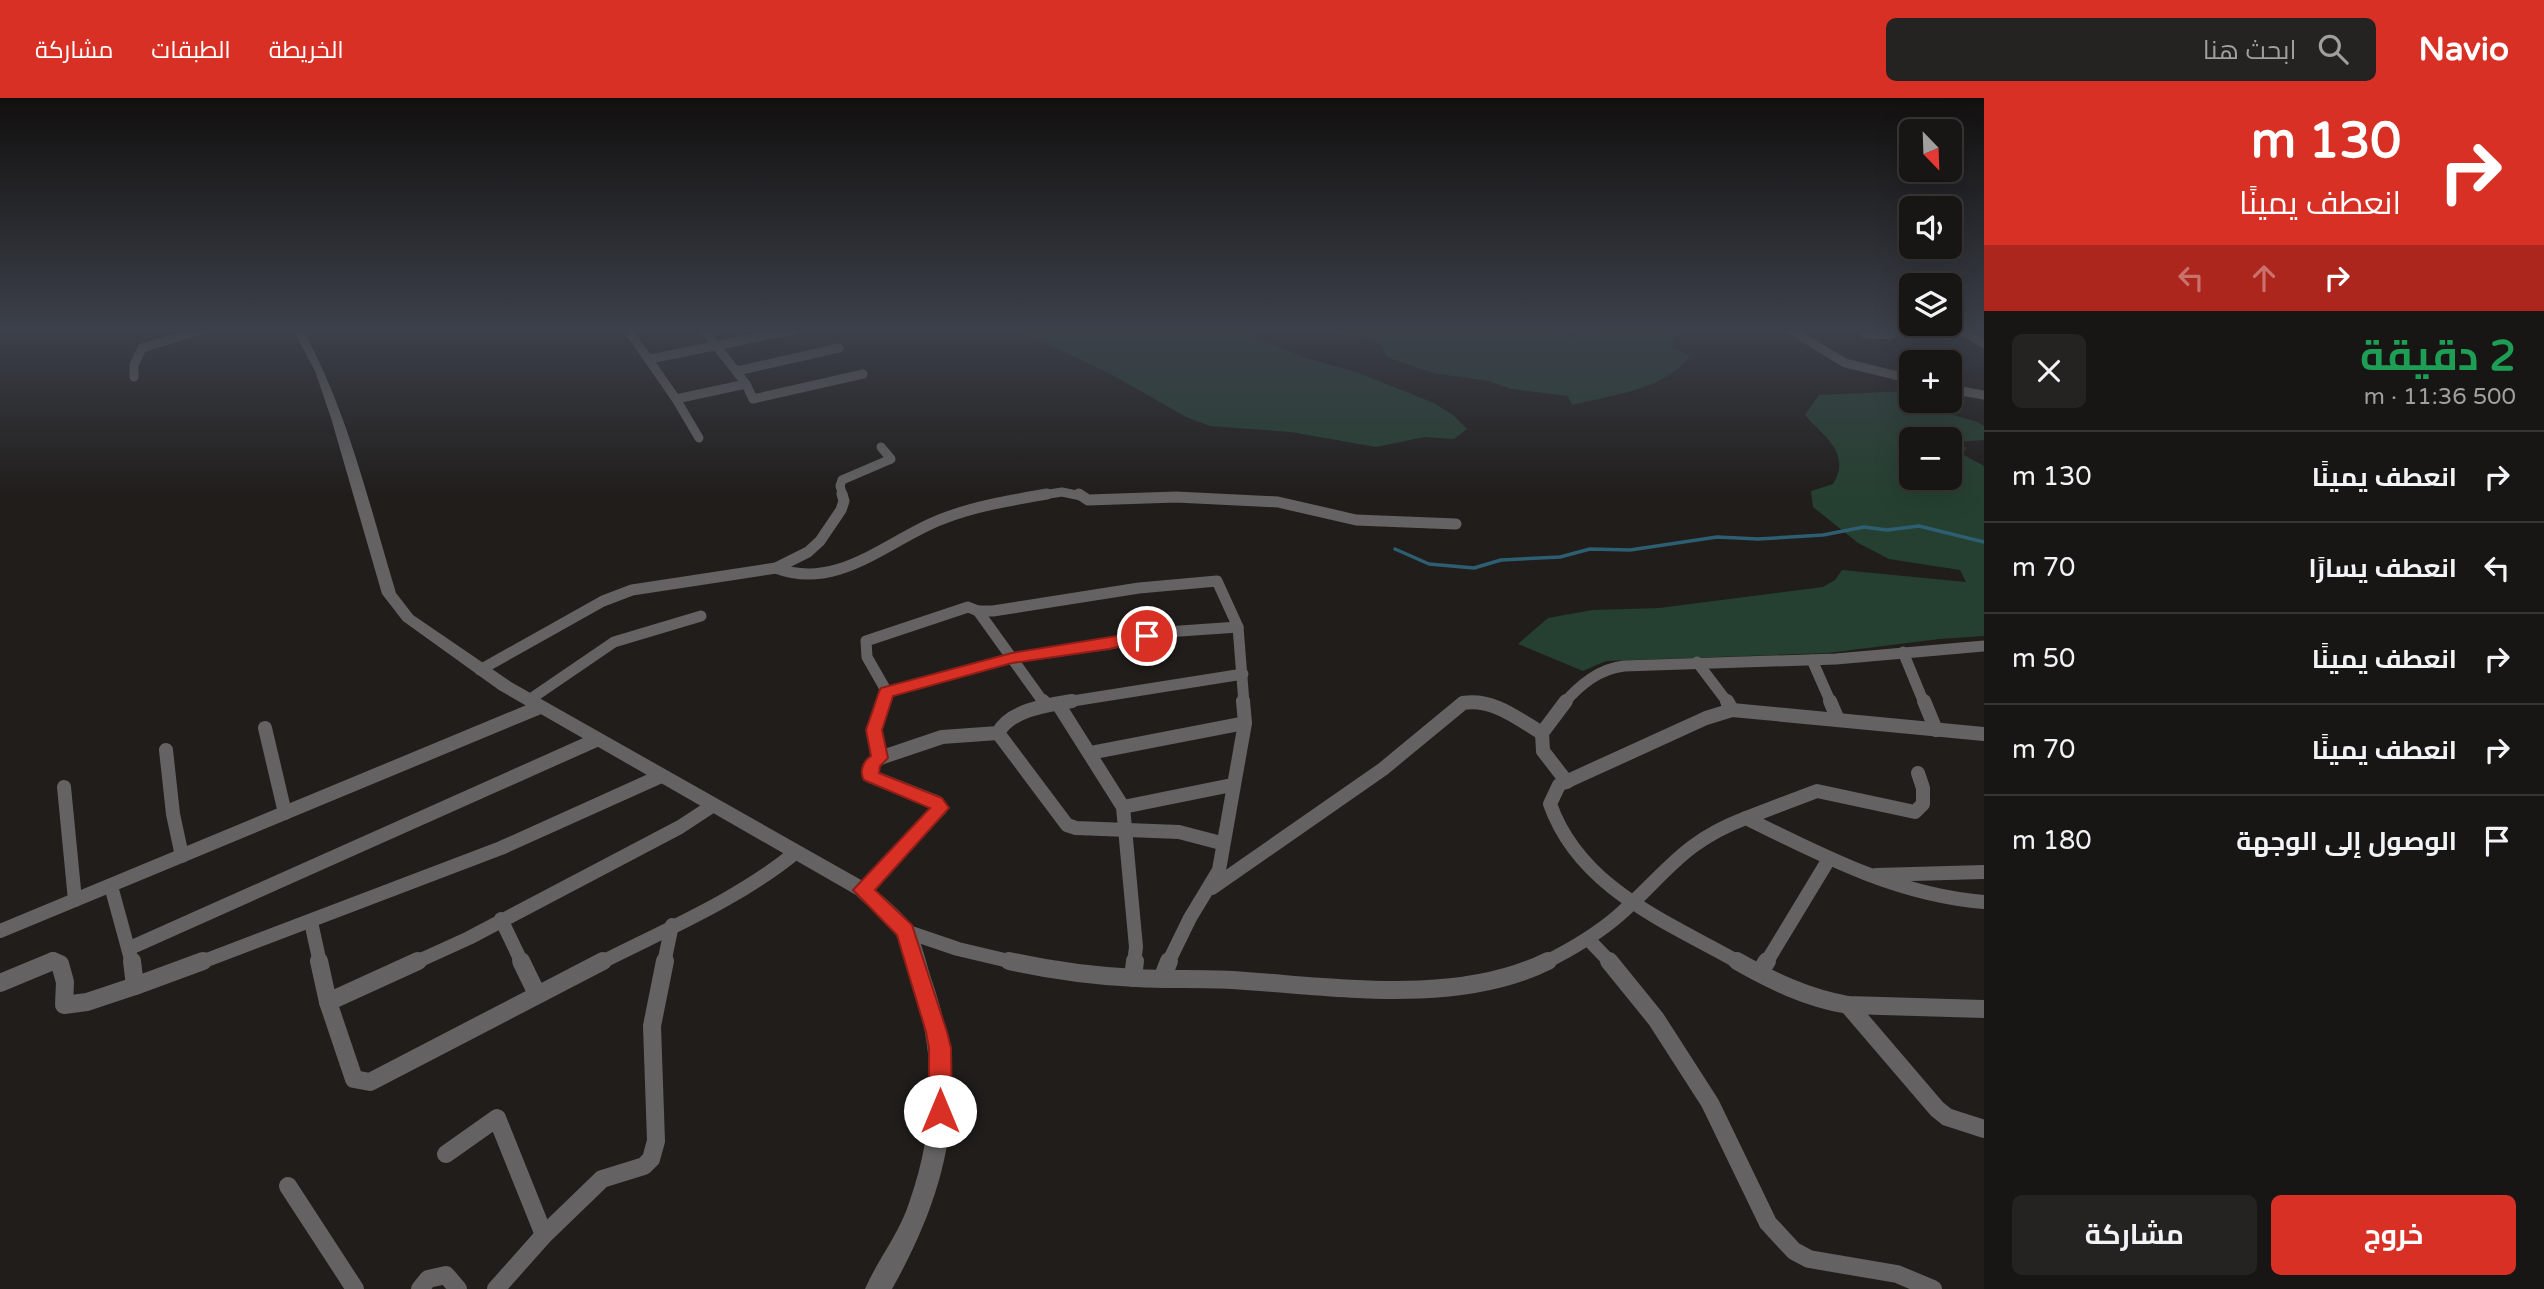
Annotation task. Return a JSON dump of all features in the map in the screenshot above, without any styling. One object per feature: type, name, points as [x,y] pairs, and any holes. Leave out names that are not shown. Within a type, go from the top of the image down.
[{"type":"street","points":[[325,386],[389,594],[408,618],[480,670],[534,704],[863,890],[905,931],[930,942],[1070,971],[1133,978],[1451,987],[1485,982],[1525,972],[1589,940],[1632,904],[1683,850],[1710,832],[1817,791],[1915,811],[1923,804],[1923,788],[1918,773]]},
{"type":"street","points":[[668,386],[699,438]]},
{"type":"street","points":[[676,398],[739,386]]},
{"type":"street","points":[[748,386],[753,399],[812,386]]},
{"type":"street","points":[[1962,391],[1984,395]]},
{"type":"street","points":[[480,670],[603,601],[632,590],[776,568],[794,561],[814,548],[841,510],[844,501],[840,486],[842,481],[891,459],[881,447]]},
{"type":"street","points":[[776,568],[785,573],[819,573],[871,557],[947,517],[1062,492],[1074,492],[1088,500],[1176,497],[1278,502],[1356,520],[1394,524],[1456,524]]},
{"type":"street","points":[[880,758],[874,730],[887,692],[867,657],[866,641],[968,607],[978,611],[1139,588],[1217,581],[1238,626],[1244,723],[1221,843],[1219,870],[1212,888],[1192,915],[1162,979]]},
{"type":"street","points":[[978,611],[1012,658],[1090,753],[1123,807],[1136,947],[1133,978]]},
{"type":"street","points":[[0,931],[285,813],[534,704],[614,642],[701,616]]},
{"type":"street","points":[[887,692],[1012,658],[1109,644],[1166,632],[1238,626]]},
{"type":"street","points":[[1567,782],[1543,751],[1542,733],[1575,691],[1603,671],[1621,666],[1812,660],[1984,646]]},
{"type":"street","points":[[1903,652],[1936,730]]},
{"type":"street","points":[[1812,660],[1838,720]]},
{"type":"street","points":[[1696,662],[1718,687],[1732,710]]},
{"type":"street","points":[[998,733],[1004,722],[1052,704],[1243,674]]},
{"type":"street","points":[[1212,888],[1383,769],[1463,703],[1473,701],[1488,705],[1542,733]]},
{"type":"street","points":[[1984,734],[1732,710],[1706,718],[1559,785],[1551,799],[1556,819],[1580,855],[1632,904],[1789,988],[1827,1003],[1984,1009]]},
{"type":"street","points":[[1090,753],[1244,723]]},
{"type":"street","points":[[265,728],[285,813]]},
{"type":"street","points":[[863,890],[941,808],[936,802],[870,776],[872,764],[880,758],[942,737],[998,733]]},
{"type":"street","points":[[998,733],[1067,825],[1076,828],[1179,832],[1221,843]]},
{"type":"street","points":[[130,948],[596,740]]},
{"type":"street","points":[[166,750],[181,856]]},
{"type":"street","points":[[0,983],[57,961],[65,982],[64,1005],[87,1002],[311,922],[501,848],[661,776]]},
{"type":"street","points":[[1123,807],[1232,785]]},
{"type":"street","points":[[64,787],[75,900]]},
{"type":"street","points":[[328,1002],[469,938],[680,827],[712,806]]},
{"type":"street","points":[[1746,818],[1829,859],[1919,892],[1984,902]]},
{"type":"street","points":[[311,922],[328,1002],[354,1079],[370,1082],[672,925],[736,895],[763,879],[795,853]]},
{"type":"street","points":[[1760,972],[1829,859]]},
{"type":"street","points":[[1872,875],[1984,872]]},
{"type":"street","points":[[111,886],[130,948],[135,986]]},
{"type":"street","points":[[1965,901],[1984,911]]},
{"type":"street","points":[[501,919],[537,994]]},
{"type":"street","points":[[496,1289],[544,1235],[602,1179],[644,1166],[655,1150],[652,1026],[672,925]]},
{"type":"street","points":[[878,1289],[904,1244],[920,1207],[936,1154],[940,1111],[940,1048],[936,1027],[905,931]]},
{"type":"street","points":[[1589,940],[1621,972],[1656,1019],[1710,1103],[1768,1223],[1782,1241],[1809,1259],[1914,1278],[1933,1289]]},
{"type":"street","points":[[1848,1005],[1937,1109],[1947,1117],[1984,1129]]},
{"type":"street","points":[[446,1154],[497,1118],[544,1235]]},
{"type":"street","points":[[288,1186],[355,1289]]},
{"type":"street","points":[[420,1289],[428,1279],[446,1275],[458,1289]]},
{"type":"green space","points":[[1131,386],[1390,386],[1434,403],[1453,415],[1467,429],[1454,439],[1425,437],[1376,447],[1291,432],[1210,426],[1186,417]]},
{"type":"green space","points":[[1502,386],[1648,386],[1572,405],[1568,396]]},
{"type":"green space","points":[[1899,392],[1899,413],[1947,413],[1984,426],[1984,440],[1962,441],[1962,427],[1899,427],[1899,490],[1962,490],[1962,454],[1984,466],[1984,636],[1828,653],[1606,661],[1583,671],[1518,644],[1548,618],[1593,610],[1659,608],[1823,587],[1835,580],[1842,570],[1966,582],[1960,570],[1889,559],[1858,543],[1813,507],[1811,491],[1833,484],[1839,463],[1833,446],[1805,415],[1819,395]]},
{"type":"waterway","points":[[1395,549],[1429,564],[1474,568],[1501,560],[1560,557],[1590,549],[1630,550],[1717,537],[1758,539],[1823,535],[1864,527],[1887,530],[1919,526],[1984,542]]},
{"type":"route","points":[[940,1111],[940,1048],[934,1016],[905,931],[863,890],[941,808],[936,802],[870,776],[872,764],[880,758],[874,730],[887,692],[1012,658],[1147,636]]}]
